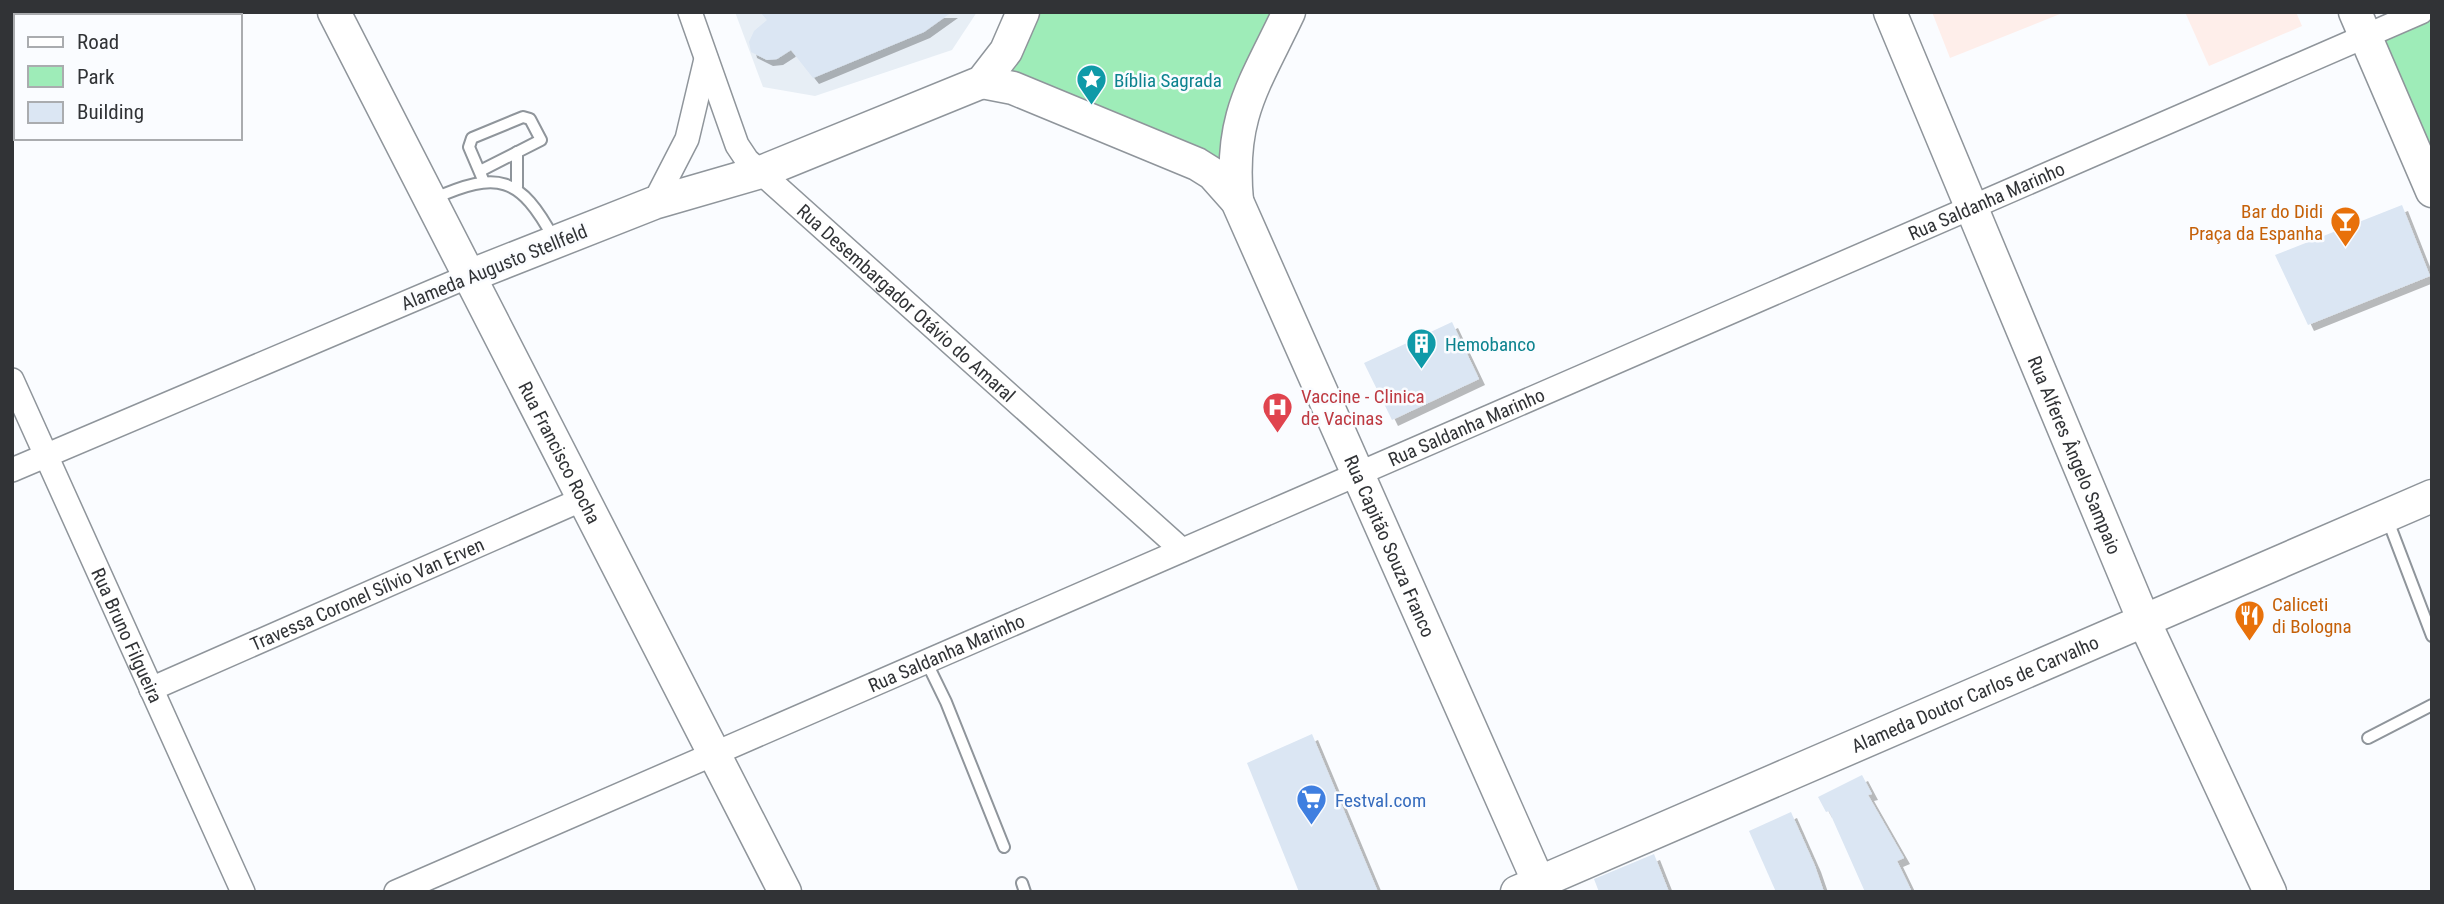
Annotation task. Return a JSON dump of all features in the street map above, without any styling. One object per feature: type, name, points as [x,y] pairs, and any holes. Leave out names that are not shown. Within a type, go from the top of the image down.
[{"type":"main road","name":"Rua Francisco Rocha","points":[[334,12],[785,892]]},
{"type":"main road","points":[[1023,12],[1006,51],[982,82],[1013,88],[1197,164],[1213,174],[1237,201]]},
{"type":"main road","points":[[1237,201],[1235,147],[1242,110],[1289,12]]},
{"type":"main road","name":"Rua Alferes Ângelo Sampaio","points":[[1890,12],[2144,621],[2270,892]]},
{"type":"main road","points":[[2360,24],[2432,191]]},
{"type":"main road","name":"Alameda Augusto Stellfeld","points":[[469,276],[654,203],[761,172],[982,82]]},
{"type":"main road","name":"Rua Capitão Souza Franco","points":[[1237,201],[1358,474],[1533,889]]},
{"type":"main road","name":"Alameda Doutor Carlos de Carvalho","points":[[1533,889],[2432,496]]},
{"type":"street","name":"Rua Desembargador Otávio do Amaral","points":[[690,12],[737,145],[761,172],[1182,550]]},
{"type":"street","name":"Rua Saldanha Marinho","points":[[396,892],[1972,208],[2360,24],[2421,12]]},
{"type":"street","points":[[654,203],[687,139],[706,59]]},
{"type":"street","name":"Alameda Augusto Stellfeld","points":[[12,470],[469,276]]},
{"type":"street","name":"Rua Bruno Filgueira","points":[[12,380],[243,892]]},
{"type":"street","name":"Travessa Coronel Sílvio Van Erven","points":[[151,689],[583,499]]},
{"type":"lane","points":[[430,200],[482,177],[517,152],[541,140],[530,119],[523,117],[472,138],[469,147],[482,177]]},
{"type":"lane","points":[[517,152],[517,187]]},
{"type":"lane","points":[[482,177],[517,187],[539,212],[555,242]]},
{"type":"lane","points":[[2386,516],[2432,636]]},
{"type":"lane","points":[[926,662],[946,702],[1004,847]]},
{"type":"lane","points":[[2368,738],[2432,705]]},
{"type":"shaded area","points":[[735,12],[977,12],[952,50],[815,96],[763,87]]},
{"type":"shaded area","points":[[1932,12],[2065,12],[1950,58]]},
{"type":"shaded area","points":[[2185,12],[2296,12],[2302,26],[2209,66]]},
{"type":"green space","points":[[1023,12],[1289,12],[1242,110],[1237,201],[997,65]]},
{"type":"green space","points":[[2432,12],[2432,191],[2365,37]]},
{"type":"building","points":[[760,12],[952,12],[924,32],[813,78],[791,50],[777,59],[767,60],[751,52],[749,42],[754,31],[767,20]]},
{"type":"building","points":[[2402,205],[2430,276],[2308,325],[2275,255]]},
{"type":"building","name":"Hemobanco","points":[[1452,322],[1479,379],[1392,420],[1364,363]]},
{"type":"building","name":"Festval.com","points":[[1312,734],[1378,892],[1299,892],[1247,763]]},
{"type":"building","points":[[1862,775],[1872,794],[1868,795],[1904,858],[1897,861],[1912,892],[1865,892],[1829,811],[1826,812],[1818,797]]},
{"type":"building","points":[[1791,812],[1824,892],[1776,892],[1749,831]]},
{"type":"building","points":[[1654,854],[1669,892],[1599,892],[1594,879]]},
{"type":"place","name":"Bíblia Sagrada","points":[[1091,107]]},
{"type":"place","name":"Bar do Didi Praça da Espanha","points":[[2346,249]]},
{"type":"place","name":"Hemobanco","points":[[1422,371]]},
{"type":"place","name":"Vaccine - Clinica de Vacinas","points":[[1278,434]]},
{"type":"place","name":"Caliceti di Bologna","points":[[2249,642]]},
{"type":"place","name":"Festval.com","points":[[1312,827]]}]
